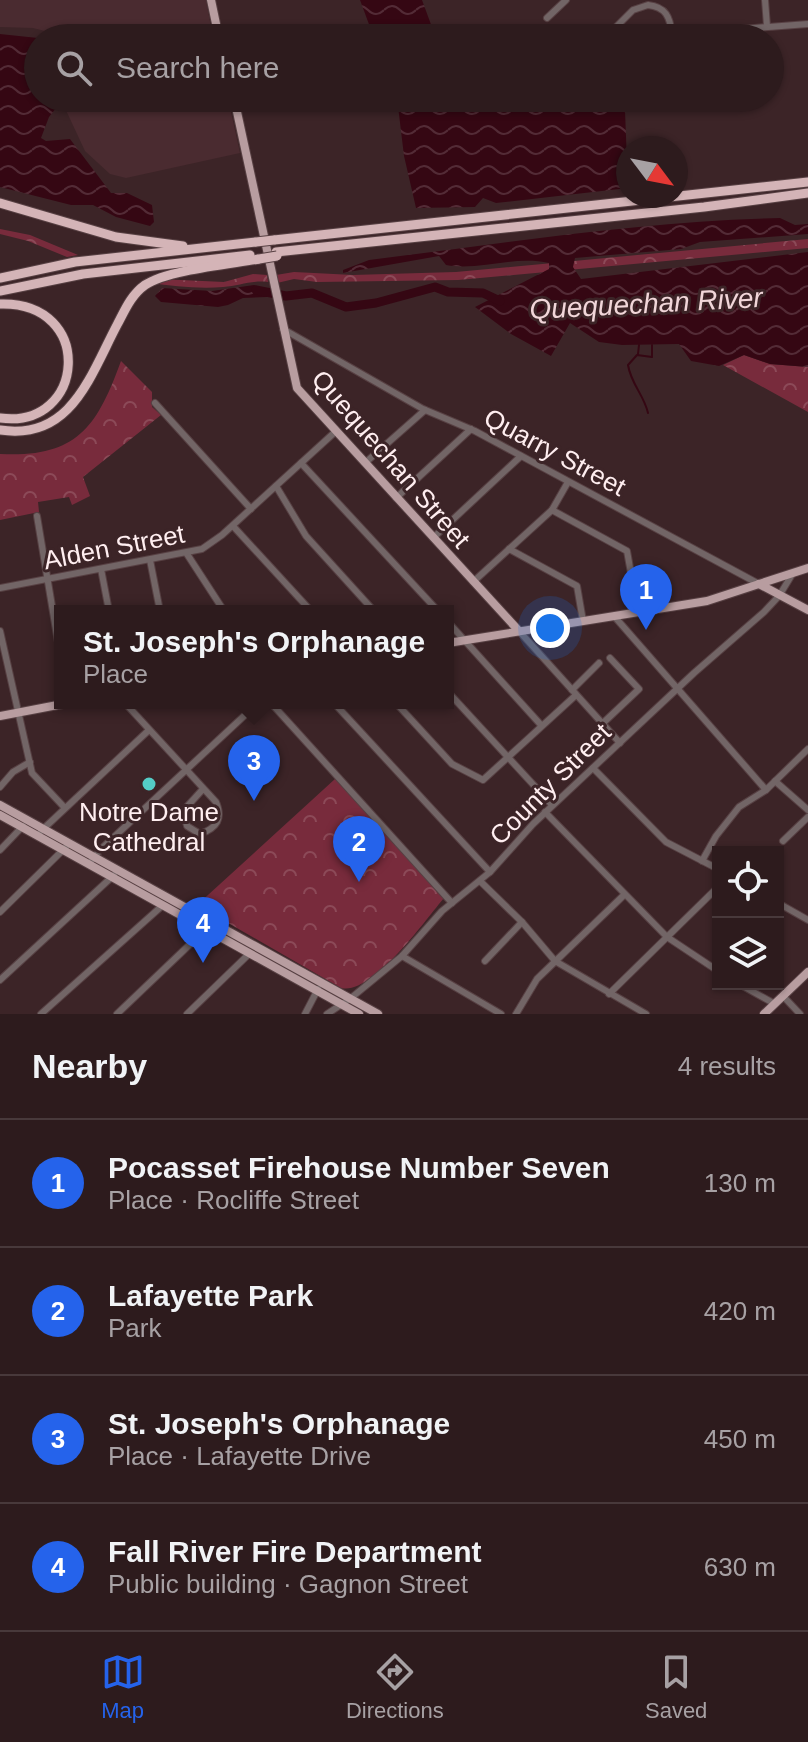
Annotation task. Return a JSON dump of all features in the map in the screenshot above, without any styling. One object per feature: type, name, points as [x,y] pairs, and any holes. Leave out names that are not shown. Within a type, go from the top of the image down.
[{"type":"highway","points":[[0,278],[93,260],[808,182]]},
{"type":"highway","points":[[0,430],[21,432],[37,429],[69,410],[130,301],[146,285],[158,279],[259,257],[325,247],[808,193]]},
{"type":"highway","points":[[0,203],[139,241],[207,247]]},
{"type":"highway","points":[[0,291],[118,269],[259,257]]},
{"type":"highway","points":[[0,304],[24,305],[49,317],[64,337],[69,360],[65,383],[49,405],[25,417],[0,418]]},
{"type":"main road","points":[[211,0],[216,24]]},
{"type":"main road","name":"Quequechan Street","points":[[237,112],[296,387],[519,631]]},
{"type":"main road","points":[[454,642],[707,601],[808,568]]},
{"type":"main road","name":"Quarry Street","points":[[759,584],[808,610]]},
{"type":"main road","points":[[0,716],[54,706]]},
{"type":"main road","points":[[0,805],[25,824]]},
{"type":"main road","points":[[0,815],[25,824],[92,860],[320,987],[359,1014]]},
{"type":"main road","points":[[116,874],[163,905],[250,953],[320,987],[351,998],[378,1014]]},
{"type":"main road","points":[[764,1014],[808,972]]},
{"type":"street","points":[[547,18],[566,0]]},
{"type":"street","points":[[765,0],[767,24]]},
{"type":"street","points":[[619,24],[633,10],[648,5],[665,11],[671,24]]},
{"type":"street","points":[[784,25],[808,24]]},
{"type":"street","name":"Quarry Street","points":[[283,329],[425,410],[471,429],[759,584]]},
{"type":"street","points":[[155,403],[251,509]]},
{"type":"street","points":[[365,464],[425,410]]},
{"type":"street","points":[[396,498],[471,429]]},
{"type":"street","name":"Alden Street","points":[[0,588],[187,554],[209,545],[335,432]]},
{"type":"street","points":[[432,538],[521,456]]},
{"type":"street","points":[[301,463],[432,605]]},
{"type":"street","points":[[473,582],[552,510],[568,482]]},
{"type":"street","points":[[276,486],[306,536],[369,605]]},
{"type":"street","points":[[552,510],[627,551],[638,612]]},
{"type":"street","points":[[37,516],[54,622]]},
{"type":"street","points":[[233,526],[305,605]]},
{"type":"street","points":[[509,549],[577,586],[583,621]]},
{"type":"street","points":[[187,554],[220,605]]},
{"type":"street","points":[[150,560],[159,605]]},
{"type":"street","points":[[101,569],[108,605]]},
{"type":"street","name":"County Street","points":[[327,1014],[343,1005],[402,956],[438,914],[490,872],[552,805],[779,596],[794,573]]},
{"type":"street","points":[[614,616],[766,790]]},
{"type":"street","points":[[454,628],[541,725]]},
{"type":"street","points":[[0,631],[32,773],[64,807]]},
{"type":"street","name":"Quequechan Street","points":[[519,631],[620,743]]},
{"type":"street","points":[[602,724],[639,689],[610,658]]},
{"type":"street","points":[[402,709],[452,764],[483,780],[574,692],[599,663]]},
{"type":"street","points":[[454,699],[552,805]]},
{"type":"street","points":[[130,709],[216,802],[220,817],[211,830],[200,834],[187,826],[183,811],[203,789]]},
{"type":"street","points":[[92,860],[252,709]]},
{"type":"street","points":[[276,709],[452,903]]},
{"type":"street","points":[[340,709],[490,872]]},
{"type":"street","points":[[40,832],[149,730]]},
{"type":"street","points":[[702,861],[716,836],[739,807],[766,790],[807,753]]},
{"type":"street","points":[[0,787],[13,772],[30,762]]},
{"type":"street","points":[[593,768],[666,842],[712,866]]},
{"type":"street","points":[[775,781],[808,810]]},
{"type":"street","points":[[545,812],[667,937],[712,967]]},
{"type":"street","points":[[783,841],[808,817]]},
{"type":"street","points":[[0,850],[25,824]]},
{"type":"street","points":[[0,912],[66,846]]},
{"type":"street","points":[[0,980],[116,874]]},
{"type":"street","points":[[480,881],[522,922],[555,961],[644,1014]]},
{"type":"street","points":[[609,994],[712,893]]},
{"type":"street","points":[[516,1014],[537,979],[624,895]]},
{"type":"street","points":[[41,1014],[163,905]]},
{"type":"street","points":[[784,906],[808,920]]},
{"type":"street","points":[[485,961],[522,922]]},
{"type":"street","points":[[117,1014],[206,929]]},
{"type":"street","points":[[187,1014],[250,953]]},
{"type":"street","points":[[402,956],[501,1014]]},
{"type":"street","points":[[305,1014],[320,987]]},
{"type":"street","points":[[750,990],[775,1004]]},
{"type":"street","points":[[783,996],[800,1014]]},
{"type":"shaded area","points":[[0,0],[206,0],[210,24],[24,24],[24,28],[0,27]]},
{"type":"shaded area","points":[[67,112],[231,112],[240,153],[126,178],[110,174],[85,151]]},
{"type":"green space","points":[[0,229],[30,235],[78,255],[67,257],[28,241],[0,234]]},
{"type":"green space","points":[[808,239],[808,248],[458,280],[317,282],[294,279],[277,283],[276,275],[294,272],[353,275],[456,272]]},
{"type":"green space","points":[[253,274],[267,275],[268,282],[204,288],[150,283],[159,279],[224,282]]},
{"type":"green space","points":[[744,355],[770,364],[808,367],[808,412],[723,365]]},
{"type":"green space","points":[[121,361],[152,392],[152,407],[161,415],[83,477],[90,496],[72,505],[69,497],[38,502],[39,512],[0,520],[0,454],[48,450],[66,444],[80,434],[103,404]]},
{"type":"green space","points":[[335,779],[444,898],[382,969],[354,987],[341,988],[197,905]]},
{"type":"water","points":[[360,0],[422,0],[431,24],[369,24]]},
{"type":"water","points":[[0,34],[24,37],[24,112],[53,112],[41,138],[46,141],[70,139],[111,193],[127,193],[152,205],[154,222],[150,226],[116,217],[93,205],[71,205],[0,187]]},
{"type":"water","points":[[399,112],[625,112],[626,136],[616,136],[616,189],[496,203],[483,198],[475,207],[416,208],[404,156]]},
{"type":"water","points":[[780,218],[795,225],[808,224],[808,234],[700,242],[681,249],[575,258],[573,267],[581,279],[808,252],[808,367],[770,364],[744,355],[719,366],[691,361],[679,344],[622,345],[599,342],[570,323],[551,356],[511,334],[475,307],[549,269],[549,263],[523,261],[459,266],[446,265],[439,256],[343,273],[343,270],[369,260],[523,240],[677,223]]},
{"type":"water","points":[[254,285],[267,289],[267,297],[243,298],[218,307],[161,302],[155,296],[162,288],[212,291]]},
{"type":"waterway","name":"Quequechan River","points":[[256,290],[286,296],[312,293],[346,307],[376,303],[435,287],[448,292],[483,293],[500,301]]},
{"type":"waterway","points":[[638,354],[639,345]]},
{"type":"waterway","points":[[648,413],[628,365],[637,355],[652,357],[652,345]]},
{"type":"place","name":"Pocasset Firehouse Number Seven","points":[[646,630]]},
{"type":"place","name":"Notre Dame Cathedral","points":[[149,784]]},
{"type":"place","name":"St. Joseph's Orphanage","points":[[254,801]]},
{"type":"place","name":"Lafayette Park","points":[[359,882]]},
{"type":"place","name":"Fall River Fire Department","points":[[203,963]]}]
